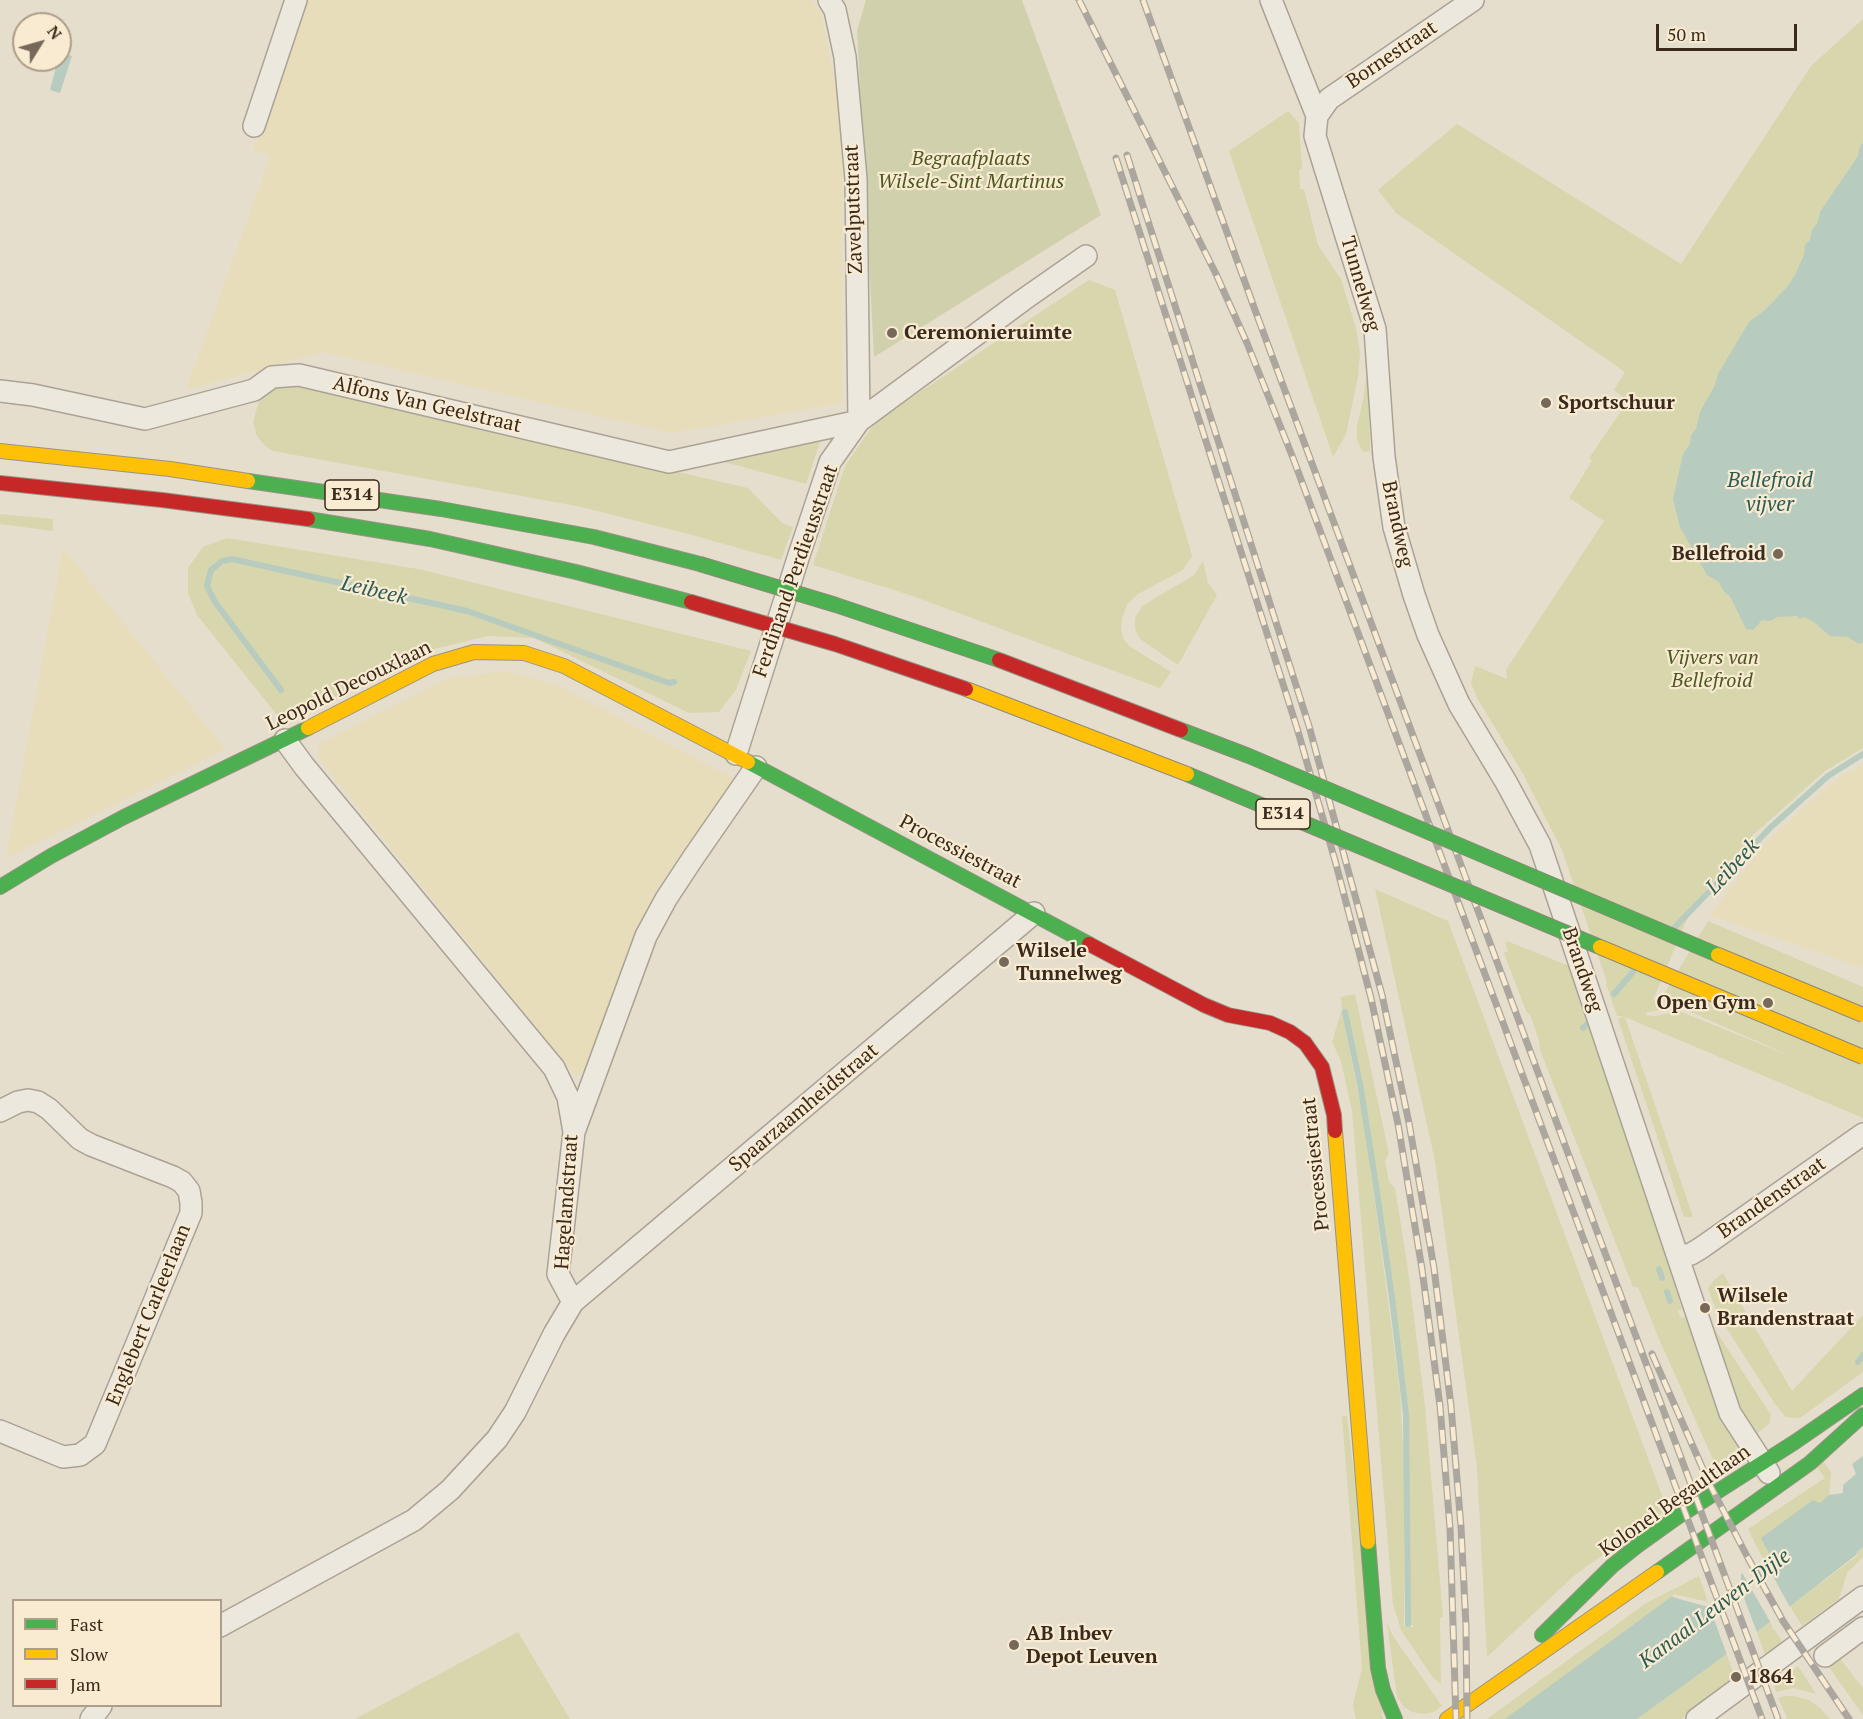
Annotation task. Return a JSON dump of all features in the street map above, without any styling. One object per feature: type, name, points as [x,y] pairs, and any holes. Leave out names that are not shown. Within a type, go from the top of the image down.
[{"type":"main road","name":"E314","points":[[0,451],[170,469],[441,508],[594,537],[700,564],[836,605],[950,642],[1249,756],[1863,1015]]},
{"type":"main road","name":"E314","points":[[0,483],[162,500],[300,518],[430,539],[576,572],[692,602],[835,644],[999,700],[1243,797],[1863,1058]]},
{"type":"main road","name":"Leopold Decouxlaan","points":[[0,887],[51,856],[124,817],[285,740],[434,664],[474,652],[524,653],[564,666],[736,754],[756,767]]},
{"type":"main road","name":"Processiestraat","points":[[756,767],[1204,1005],[1228,1015],[1270,1023],[1290,1032],[1305,1043],[1322,1067],[1334,1115],[1378,1668],[1383,1690],[1395,1719]]},
{"type":"main road","name":"Kolonel Begaultlaan","points":[[1499,1681],[1612,1566],[1676,1518],[1762,1464],[1863,1395]]},
{"type":"main road","name":"Kolonel Begaultlaan","points":[[1447,1719],[1817,1457],[1863,1415]]},
{"type":"street","points":[[254,126],[296,0]]},
{"type":"street","points":[[1271,0],[1317,116]]},
{"type":"street","name":"Bornestraat","points":[[1317,116],[1329,99],[1473,0]]},
{"type":"street","name":"Zavelputstraat","points":[[835,3],[845,57],[856,179],[859,421]]},
{"type":"street","name":"Tunnelweg","points":[[1317,116],[1314,128],[1318,149],[1375,329],[1384,456]]},
{"type":"street","name":"Ferdinand Perdieusstraat","points":[[736,754],[830,462],[859,421],[1086,256]]},
{"type":"street","name":"Alfons Van Geelstraat","points":[[0,391],[33,395],[145,419],[254,390],[272,377],[299,375],[669,462],[859,421]]},
{"type":"street","name":"Brandweg","points":[[1384,456],[1394,527],[1428,635],[1459,704],[1506,782],[1540,845],[1730,1413],[1777,1486]]},
{"type":"street","name":"Hagelandstraat","points":[[285,740],[554,1068],[568,1097],[574,1132],[558,1274],[573,1302]]},
{"type":"street","points":[[574,1132],[646,936],[677,883],[756,767]]},
{"type":"street","name":"Spaarzaamheidstraat","points":[[573,1302],[1034,913]]},
{"type":"street","name":"Englebert Carleerlaan","points":[[0,1111],[18,1102],[28,1100],[39,1102],[80,1139],[182,1182],[189,1191],[191,1203],[191,1213],[95,1444],[80,1455],[63,1457],[0,1431]]},
{"type":"street","name":"Brandenstraat","points":[[1678,1257],[1691,1254],[1701,1248],[1863,1134]]},
{"type":"street","points":[[222,1625],[414,1520],[450,1490],[497,1439],[515,1412],[554,1334],[573,1302]]},
{"type":"street","points":[[1696,1719],[1863,1597]]},
{"type":"street","points":[[1825,1656],[1863,1628]]},
{"type":"street","points":[[91,1719],[100,1707]]},
{"type":"shaded area","points":[[307,0],[812,0],[821,12],[842,121],[842,403],[672,433],[323,352],[186,390],[271,155],[253,151]]},
{"type":"shaded area","points":[[63,548],[225,749],[6,858]]},
{"type":"shaded area","points":[[505,671],[555,684],[734,779],[654,894],[629,946],[587,1068],[576,1076],[318,758],[319,744],[447,679]]},
{"type":"shaded area","points":[[1863,764],[1863,968],[1710,915],[1767,842],[1831,783]]},
{"type":"green space","name":"Begraafplaats Wilsele-Sint Martinus","points":[[866,0],[1022,0],[1101,215],[874,357],[857,31]]},
{"type":"green space","name":"Vijvers van Bellefroid","points":[[1863,19],[1863,748],[1825,771],[1753,835],[1693,905],[1653,1000],[1673,1008],[1647,1012],[1646,1015],[1655,1016],[1679,1011],[1793,1057],[1661,999],[1708,921],[1863,987],[1863,1118],[1625,1017],[1693,1217],[1684,1217],[1618,1019],[1624,1016],[1617,1016],[1562,850],[1522,772],[1477,698],[1471,683],[1475,666],[1507,679],[1506,670],[1604,521],[1569,498],[1592,461],[1589,458],[1628,401],[1614,390],[1625,372],[1396,213],[1378,190],[1457,124],[1681,264],[1811,66]]},
{"type":"green space","points":[[1288,111],[1299,123],[1302,169],[1299,170],[1300,189],[1304,189],[1318,245],[1341,279],[1356,328],[1360,353],[1358,377],[1346,434],[1333,457],[1229,151]]},
{"type":"green space","points":[[1089,280],[1115,290],[1192,556],[1183,570],[1138,594],[1128,603],[1122,618],[1123,638],[1129,646],[1171,672],[1160,688],[910,595],[813,565],[845,466],[876,421]]},
{"type":"green space","points":[[1368,364],[1370,451],[1363,452],[1357,440],[1357,425]]},
{"type":"green space","points":[[278,385],[296,385],[748,488],[782,523],[793,527],[781,560],[582,507],[273,451],[265,446],[257,436],[253,422],[259,401],[268,391]]},
{"type":"green space","points":[[821,439],[806,484],[717,460]]},
{"type":"green space","points":[[0,514],[53,519],[53,531],[0,524]]},
{"type":"green space","points":[[227,538],[418,569],[751,651],[736,690],[719,712],[689,713],[534,638],[488,636],[430,650],[289,721],[277,715],[197,615],[188,593],[188,568],[203,547]]},
{"type":"green space","points":[[1203,561],[1208,583],[1217,595],[1178,665],[1140,639],[1135,629],[1135,618],[1142,606],[1194,575]]},
{"type":"green space","points":[[1375,889],[1448,921],[1667,1509],[1575,1575],[1487,1657],[1477,1468],[1435,1161]]},
{"type":"green space","points":[[1507,941],[1574,968],[1678,1286],[1675,1288],[1676,1292],[1680,1291],[1681,1295],[1678,1297],[1682,1309],[1678,1311],[1681,1318],[1689,1316],[1740,1446],[1727,1457],[1724,1470],[1720,1475],[1638,1287],[1633,1287],[1540,1050],[1531,1017],[1526,1011],[1504,953],[1508,951],[1505,943]]},
{"type":"green space","points":[[1355,994],[1389,1154],[1385,1161],[1389,1182],[1395,1188],[1408,1270],[1425,1406],[1443,1617],[1440,1618],[1441,1684],[1433,1678],[1401,1630],[1393,1605],[1352,1111],[1341,1061],[1332,1042],[1342,1009],[1341,997]],"holes":[[[1342,1010],[1347,1017],[1369,1137],[1405,1398],[1409,1625],[1413,1627],[1404,1626],[1404,1466],[1400,1393],[1366,1134]]]},
{"type":"green space","points":[[1723,1273],[1792,1391],[1863,1315],[1863,1372],[1800,1418],[1786,1417],[1775,1404],[1718,1315],[1708,1289]]},
{"type":"green space","points":[[1706,1310],[1712,1325],[1771,1415],[1769,1424],[1755,1435],[1741,1415]]},
{"type":"green space","points":[[1342,1416],[1347,1416],[1383,1719],[1356,1719],[1353,1705],[1362,1668]]},
{"type":"green space","points":[[1823,1461],[1831,1472],[1829,1497],[1820,1503],[1771,1557],[1764,1561],[1748,1529],[1825,1478],[1817,1467]]},
{"type":"green space","points":[[1863,1547],[1863,1557],[1847,1573],[1839,1599],[1802,1626],[1790,1606],[1857,1556],[1858,1551]]},
{"type":"green space","points":[[1699,1576],[1708,1602],[1674,1594],[1672,1596],[1684,1600],[1506,1719],[1487,1719],[1646,1603]]},
{"type":"green space","points":[[1770,1622],[1773,1627],[1771,1628],[1782,1641],[1765,1655],[1757,1632]]},
{"type":"green space","points":[[1387,1623],[1393,1636],[1442,1706],[1434,1712],[1423,1714],[1412,1712],[1404,1707],[1397,1697]]},
{"type":"green space","points":[[518,1632],[570,1719],[355,1719]]},
{"type":"green space","points":[[1726,1653],[1736,1679],[1681,1719],[1637,1719]]},
{"type":"green space","points":[[1837,1655],[1863,1688],[1863,1715],[1826,1663]]},
{"type":"green space","points":[[1798,1666],[1816,1694],[1793,1688],[1776,1692],[1774,1686]]},
{"type":"green space","points":[[1784,1696],[1809,1700],[1830,1719],[1786,1719],[1778,1698]]},
{"type":"water","points":[[55,72],[67,72],[60,93],[50,90]]},
{"type":"water","name":"Bellefroid vijver","points":[[1863,143],[1863,642],[1859,644],[1848,637],[1830,636],[1814,622],[1804,617],[1799,619],[1797,616],[1777,617],[1770,621],[1762,620],[1753,630],[1746,629],[1731,598],[1719,582],[1707,575],[1680,527],[1673,499],[1683,454],[1690,444],[1700,412],[1715,385],[1718,374],[1749,322],[1765,310],[1795,275],[1804,255],[1805,245],[1810,240],[1812,230],[1818,222],[1820,212],[1858,156]]},
{"type":"water","name":"Kanaal Leuven-Dijle","points":[[1863,1456],[1863,1547],[1856,1555],[1757,1632],[1637,1719],[1505,1719],[1671,1597],[1709,1607],[1741,1583],[1741,1574],[1771,1557],[1761,1538],[1813,1500],[1820,1503],[1829,1495],[1843,1493],[1843,1485],[1856,1474],[1852,1464]]},
{"type":"pier","points":[[1763,1558],[1791,1609],[1772,1625],[1741,1571]]},
{"type":"pier","points":[[1738,1582],[1758,1635],[1727,1655],[1708,1603]]},
{"type":"waterway","name":"Leibeek","points":[[281,690],[215,602],[207,586],[211,570],[222,561],[232,559],[467,611],[669,683],[674,682]]},
{"type":"waterway","name":"Leibeek","points":[[1675,927],[1771,827],[1828,776],[1863,754]]},
{"type":"waterway","name":"Leibeek","points":[[1614,994],[1633,972]]},
{"type":"waterway","points":[[1345,1012],[1360,1084],[1375,1179],[1406,1414],[1408,1624]]},
{"type":"waterway","name":"Leibeek","points":[[1583,1028],[1588,1023]]},
{"type":"waterway","points":[[1659,1269],[1662,1278]]},
{"type":"waterway","points":[[1667,1292],[1670,1301]]},
{"type":"waterway","points":[[1858,1362],[1863,1355]]},
{"type":"railway","points":[[1079,0],[1216,274],[1247,343],[1293,458],[1762,1719]]},
{"type":"railway","points":[[1143,0],[1255,310],[1778,1719]]},
{"type":"railway","points":[[1127,155],[1309,726],[1382,995],[1409,1123],[1434,1268],[1451,1406],[1461,1527],[1466,1626],[1467,1719]]},
{"type":"railway","points":[[1116,158],[1297,728],[1371,998],[1398,1124],[1422,1269],[1440,1406],[1450,1528],[1456,1719]]},
{"type":"railway","points":[[1652,1354],[1710,1485],[1748,1558],[1783,1621],[1849,1719]]},
{"type":"traffic: fast","points":[[248,481],[441,509],[594,537],[700,564]]},
{"type":"traffic: fast","points":[[308,519],[430,539],[576,572],[691,602]]},
{"type":"traffic: fast","points":[[700,564],[836,605],[999,660]]},
{"type":"traffic: fast","points":[[0,887],[51,856],[124,817],[308,728]]},
{"type":"traffic: fast","points":[[1181,730],[1249,756],[1718,955]]},
{"type":"traffic: fast","points":[[748,762],[1089,944]]},
{"type":"traffic: fast","points":[[1187,774],[1600,947]]},
{"type":"traffic: fast","points":[[1542,1635],[1612,1566],[1637,1546],[1863,1395]]},
{"type":"traffic: fast","points":[[1657,1572],[1810,1463],[1863,1415]]},
{"type":"traffic: fast","points":[[1368,1542],[1378,1668],[1383,1690],[1395,1719]]},
{"type":"traffic: slow","points":[[0,451],[170,469],[248,481]]},
{"type":"traffic: slow","points":[[308,728],[433,664],[474,652],[524,653],[564,666],[748,762]]},
{"type":"traffic: slow","points":[[966,689],[1187,774]]},
{"type":"traffic: slow","points":[[1600,947],[1863,1057]]},
{"type":"traffic: slow","points":[[1718,955],[1863,1015]]},
{"type":"traffic: slow","points":[[1335,1131],[1368,1542]]},
{"type":"traffic: slow","points":[[1447,1719],[1657,1572]]},
{"type":"traffic: jam","points":[[0,483],[162,500],[308,519]]},
{"type":"traffic: jam","points":[[691,602],[835,644],[966,689]]},
{"type":"traffic: jam","points":[[999,660],[1181,730]]},
{"type":"traffic: jam","points":[[1089,944],[1204,1005],[1228,1015],[1270,1023],[1290,1032],[1305,1043],[1322,1067],[1334,1115],[1335,1131]]},
{"type":"place","name":"Ceremonieruimte","points":[[892,333]]},
{"type":"place","name":"Sportschuur","points":[[1546,403]]},
{"type":"place","name":"Bellefroid","points":[[1778,554]]},
{"type":"place","name":"Wilsele Tunnelweg","points":[[1004,962]]},
{"type":"place","name":"Open Gym","points":[[1768,1003]]},
{"type":"place","name":"Wilsele Brandenstraat","points":[[1705,1308]]},
{"type":"place","name":"AB Inbev Depot Leuven","points":[[1014,1645]]},
{"type":"place","name":"1864","points":[[1736,1677]]}]
